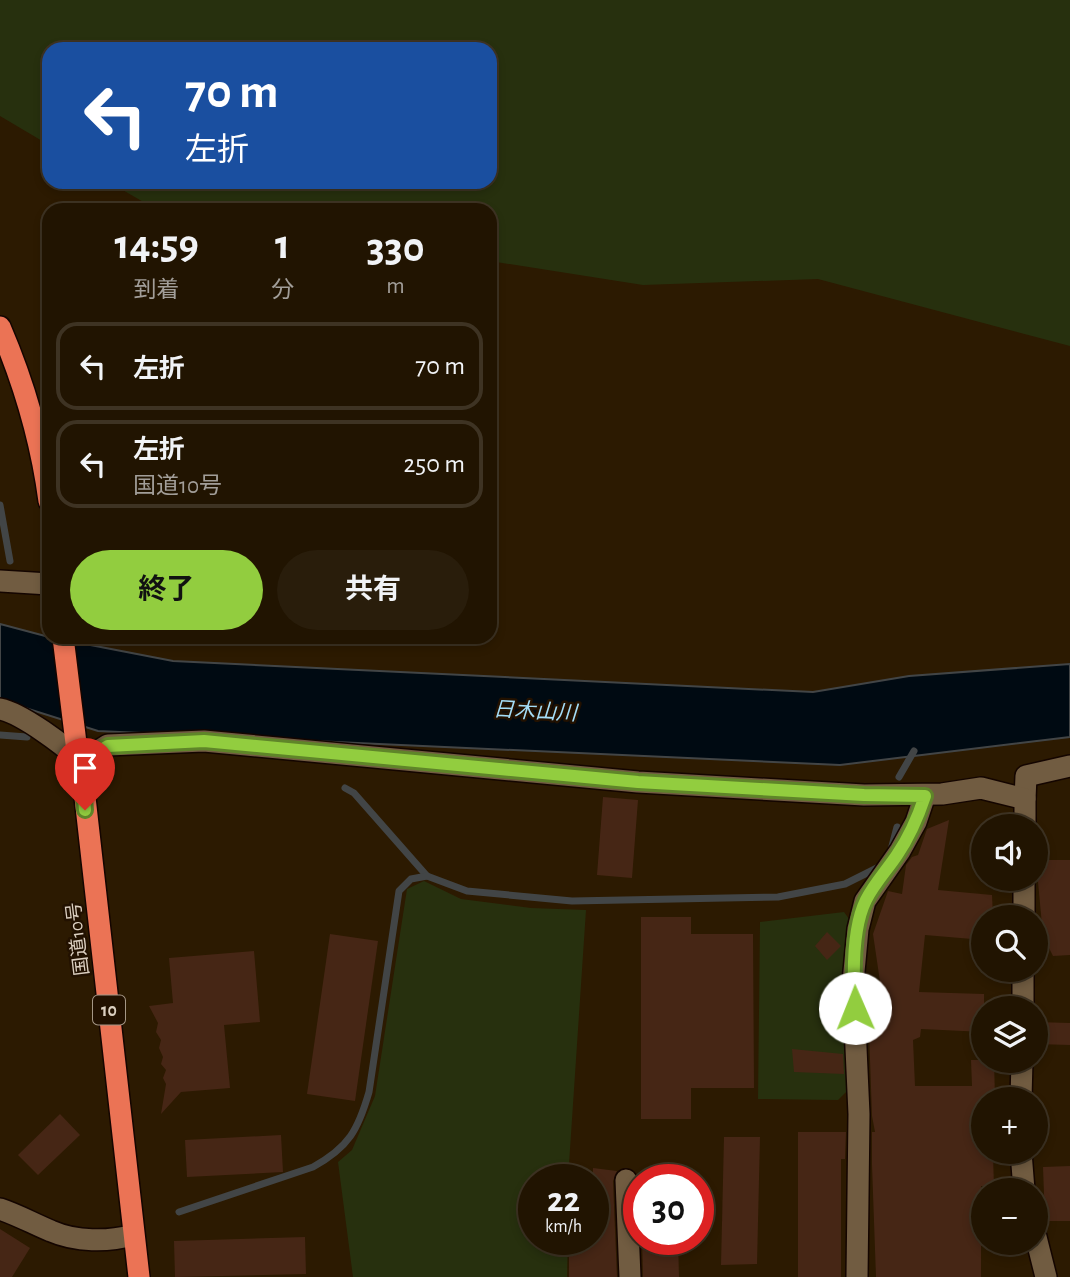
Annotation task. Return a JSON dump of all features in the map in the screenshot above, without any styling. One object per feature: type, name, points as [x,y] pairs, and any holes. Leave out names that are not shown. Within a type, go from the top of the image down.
[{"type":"highway","points":[[0,327],[20,373],[42,457]]},
{"type":"highway","name":"国道10号","points":[[64,644],[139,1277]]},
{"type":"street","points":[[0,581],[42,584]]},
{"type":"street","points":[[0,709],[17,716],[79,753],[108,746],[204,741],[638,782],[864,795],[925,796],[982,788],[1025,799]]},
{"type":"street","points":[[1025,814],[1026,776],[1070,766]]},
{"type":"street","points":[[856,1277],[859,1114],[853,982],[858,929],[865,901],[900,851],[916,822],[925,796]]},
{"type":"street","points":[[0,1209],[54,1233],[113,1241],[133,1235]]},
{"type":"street","points":[[629,1255],[630,1277]]},
{"type":"street","points":[[1040,1255],[1046,1277]]},
{"type":"green space","points":[[0,0],[1070,0],[1070,346],[818,279],[643,285],[497,262],[497,203],[145,203],[121,189],[497,189],[497,42],[42,42],[42,141],[0,116]]},
{"type":"green space","points":[[424,881],[461,899],[531,908],[586,910],[569,1164],[518,1164],[518,1255],[568,1255],[567,1277],[353,1277],[338,1162],[352,1150],[375,1096],[407,889]]},
{"type":"green space","points":[[844,912],[852,923],[849,937],[846,1092],[838,1100],[758,1099],[760,922]]},
{"type":"water","name":"日木山川","points":[[0,624],[42,635],[42,644],[85,644],[173,661],[813,692],[909,676],[1070,664],[1070,737],[840,765],[98,731],[0,700]]},
{"type":"building","points":[[603,797],[638,800],[632,878],[597,875]]},
{"type":"building","points":[[949,820],[938,890],[992,895],[992,905],[971,905],[971,939],[925,935],[919,992],[984,994],[971,996],[971,1031],[921,1029],[920,1037],[913,1040],[915,1086],[972,1086],[972,1073],[994,1073],[995,1087],[971,1087],[971,1164],[993,1164],[994,1178],[971,1178],[971,1255],[981,1255],[981,1277],[876,1277],[872,1165],[872,1132],[875,1132],[872,1116],[868,1002],[883,1002],[873,934],[888,891],[902,894],[906,865],[912,857],[918,855],[927,829]]},
{"type":"building","points":[[1048,860],[1070,860],[1070,955],[1053,956],[1048,946],[1048,905],[1040,905],[1039,891],[1048,891]]},
{"type":"building","points":[[641,917],[691,917],[691,934],[753,934],[754,1088],[691,1088],[691,1119],[641,1119]]},
{"type":"building","points":[[827,932],[841,946],[827,960],[815,946]]},
{"type":"building","points":[[330,934],[378,941],[355,1101],[307,1094]]},
{"type":"building","points":[[254,951],[260,1022],[224,1025],[230,1088],[181,1092],[161,1114],[166,1070],[161,1064],[161,1040],[156,1032],[158,1023],[149,1006],[173,1003],[169,958]]},
{"type":"building","points":[[1048,1022],[1070,1023],[1070,1045],[1048,1044]]},
{"type":"building","points":[[792,1049],[843,1054],[844,1074],[794,1072]]},
{"type":"building","points":[[60,1114],[80,1135],[38,1175],[18,1155]]},
{"type":"building","points":[[798,1132],[846,1132],[845,1159],[841,1159],[841,1277],[798,1277]]},
{"type":"building","points":[[281,1135],[283,1172],[187,1177],[185,1140]]},
{"type":"building","points":[[724,1137],[760,1137],[757,1264],[721,1265]]},
{"type":"building","points":[[1070,1166],[1070,1221],[1048,1221],[1048,1178],[1043,1178],[1043,1167]]},
{"type":"building","points":[[609,1170],[617,1171],[613,1181],[617,1277],[569,1277],[569,1255],[609,1255]]},
{"type":"building","points":[[0,1229],[30,1248],[12,1277],[0,1277]]},
{"type":"building","points":[[305,1237],[306,1274],[175,1277],[174,1241]]},
{"type":"building","points":[[642,1255],[678,1255],[679,1277],[643,1277]]},
{"type":"waterway","points":[[0,505],[10,561]]},
{"type":"waterway","points":[[0,735],[27,737]]},
{"type":"waterway","points":[[899,777],[914,751]]},
{"type":"waterway","points":[[345,788],[354,793],[427,876],[467,891],[572,901],[778,897],[845,884],[881,866]]},
{"type":"waterway","points":[[891,850],[897,827]]},
{"type":"waterway","points":[[179,1212],[313,1167],[335,1152],[350,1136],[361,1117],[369,1092],[399,891],[411,879],[427,876]]},
{"type":"route","points":[[85,810],[81,762],[108,746],[204,741],[509,772],[638,782],[925,796],[916,822],[900,851],[865,901],[858,929],[853,982],[855,1008]]}]
